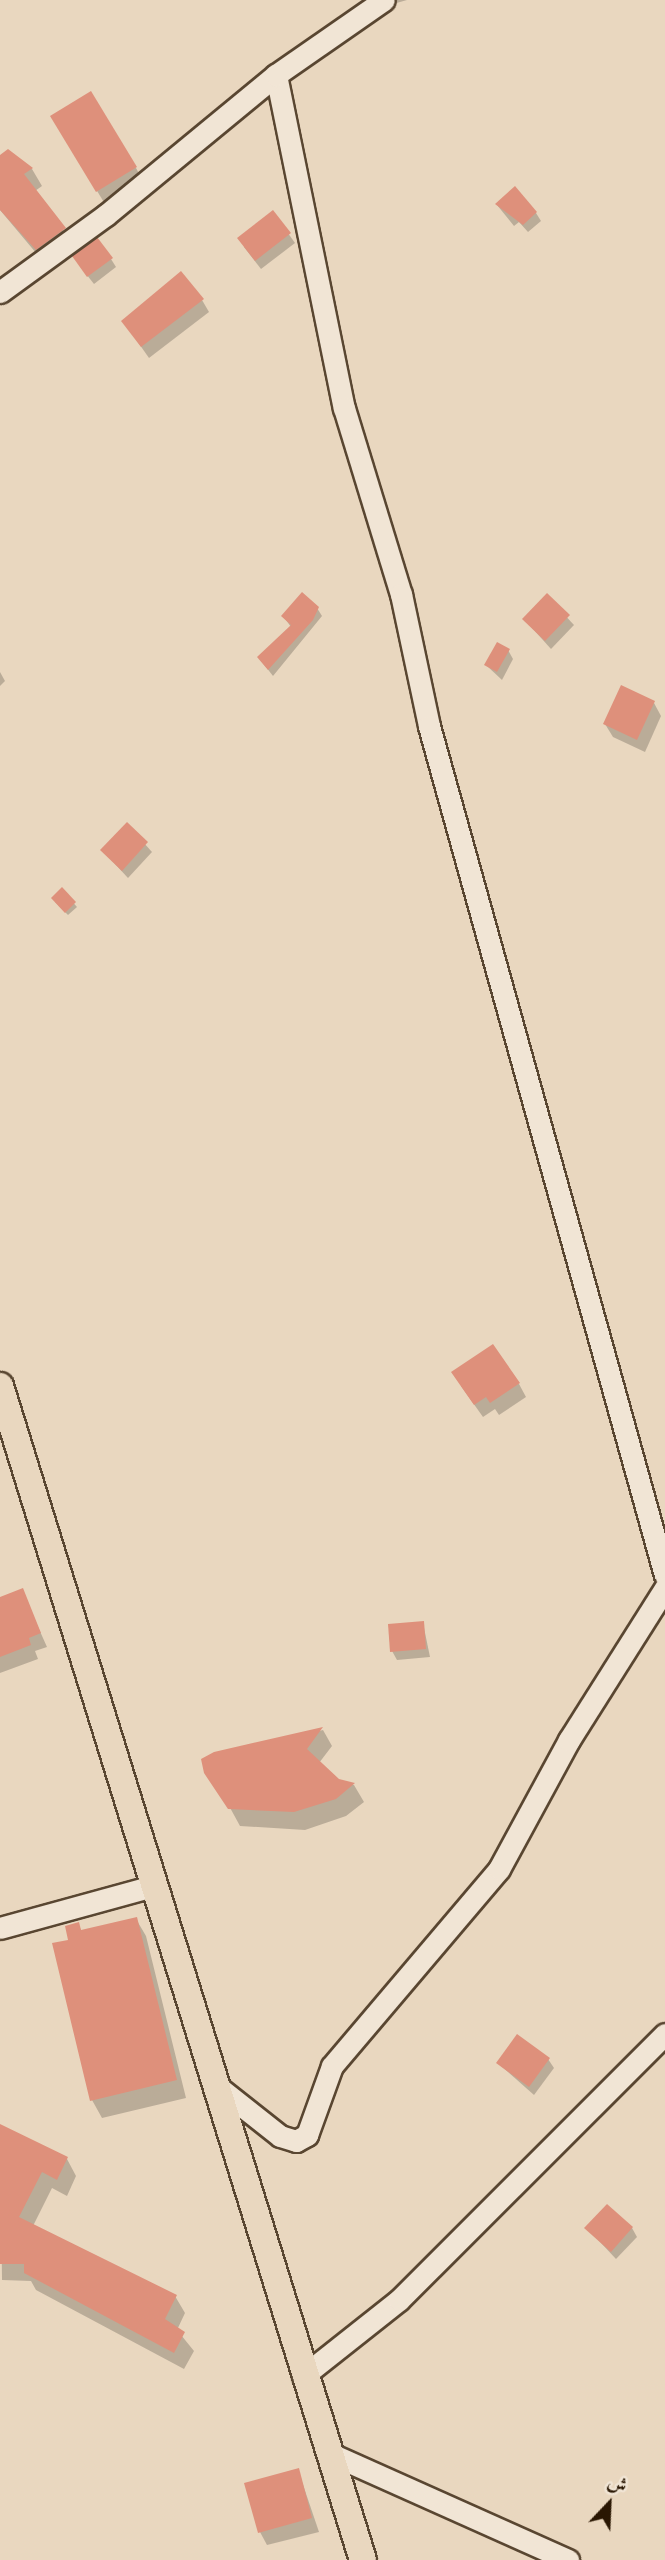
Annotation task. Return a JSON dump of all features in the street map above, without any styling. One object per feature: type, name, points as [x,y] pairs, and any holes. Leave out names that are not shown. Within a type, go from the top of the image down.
[{"type":"main road","points":[[0,1387],[211,2082],[363,2560]]},
{"type":"street","points":[[0,292],[106,215],[276,75],[384,0]]},
{"type":"street","points":[[276,75],[344,408],[401,594],[433,739],[665,1575]]},
{"type":"street","points":[[211,2082],[280,2136],[296,2141],[307,2134],[332,2066],[491,1880],[569,1740],[665,1588]]},
{"type":"street","points":[[0,1927],[152,1886]]},
{"type":"street","points":[[303,2376],[399,2300],[665,2034]]},
{"type":"street","points":[[329,2453],[568,2560]]},
{"type":"building","points":[[91,91],[137,167],[96,192],[50,116]]},
{"type":"building","points":[[8,149],[33,168],[24,174],[66,228],[36,250],[0,210],[0,155]]},
{"type":"building","points":[[515,186],[537,212],[523,225],[495,204]]},
{"type":"building","points":[[273,210],[291,233],[255,261],[237,238]]},
{"type":"building","points":[[97,237],[113,258],[87,277],[72,256]]},
{"type":"building","points":[[181,271],[204,299],[141,347],[121,321]]},
{"type":"building","points":[[302,592],[319,607],[313,620],[268,670],[257,657],[291,625],[281,616]]},
{"type":"building","points":[[547,593],[570,615],[545,641],[522,619]]},
{"type":"building","points":[[497,642],[510,649],[497,672],[484,665]]},
{"type":"building","points":[[621,685],[655,701],[637,740],[603,724]]},
{"type":"building","points":[[127,822],[148,842],[122,871],[100,850]]},
{"type":"building","points":[[62,887],[76,902],[65,913],[51,898]]},
{"type":"building","points":[[493,1344],[520,1383],[490,1403],[486,1397],[474,1405],[451,1372]]},
{"type":"building","points":[[23,1588],[41,1633],[29,1638],[31,1645],[0,1657],[0,1597]]},
{"type":"building","points":[[424,1621],[426,1649],[390,1652],[388,1624]]},
{"type":"building","points":[[323,1727],[307,1749],[339,1779],[355,1783],[336,1799],[294,1812],[228,1809],[204,1773],[201,1759],[214,1752]]},
{"type":"building","points":[[137,1917],[177,2080],[90,2101],[52,1943],[68,1940],[65,1926],[79,1922],[81,1930]]},
{"type":"building","points":[[517,2034],[550,2058],[529,2087],[496,2063]]},
{"type":"building","points":[[0,2124],[68,2157],[57,2180],[42,2172],[19,2217],[177,2295],[165,2319],[185,2332],[174,2353],[24,2273],[24,2264],[0,2264]]},
{"type":"building","points":[[607,2204],[633,2227],[611,2252],[584,2228]]},
{"type":"building","points":[[299,2468],[312,2518],[258,2533],[244,2483]]}]
